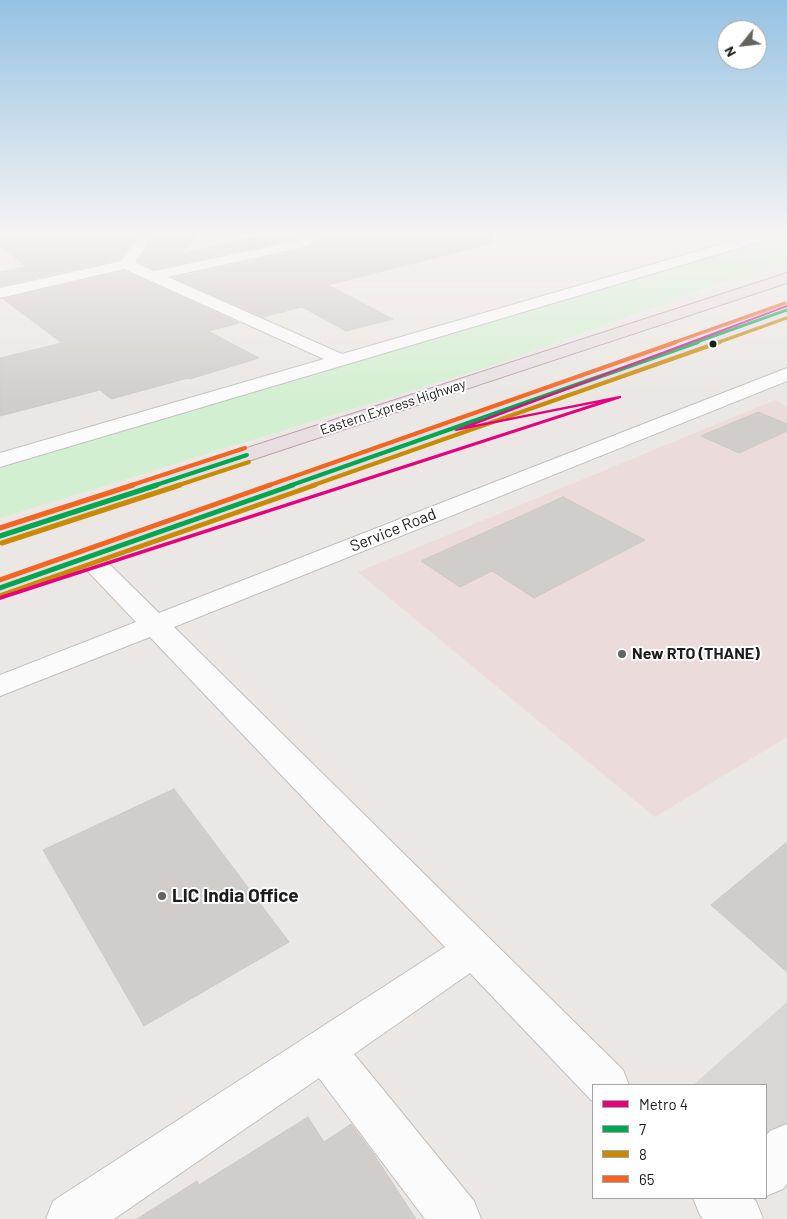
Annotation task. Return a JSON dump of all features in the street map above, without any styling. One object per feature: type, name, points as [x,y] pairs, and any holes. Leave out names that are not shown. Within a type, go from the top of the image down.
[{"type":"highway","name":"Eastern Express Highway","points":[[0,536],[754,289]]},
{"type":"highway","points":[[0,588],[787,310]]},
{"type":"street","points":[[0,293],[18,289]]},
{"type":"street","points":[[180,289],[341,360]]},
{"type":"street","points":[[0,460],[584,289]]},
{"type":"street","name":"Service Road","points":[[0,686],[787,374]]},
{"type":"street","points":[[88,556],[606,1084]]},
{"type":"street","points":[[71,1219],[474,950]]},
{"type":"street","points":[[324,1050],[456,1219]]},
{"type":"street","points":[[767,1171],[787,1148]]},
{"type":"shaded area","name":"New RTO (THANE)","points":[[775,400],[787,407],[787,737],[655,817],[358,572]]},
{"type":"shaded area","points":[[787,1002],[787,1176],[767,1157],[767,1084],[694,1084]]},
{"type":"green space","points":[[597,289],[704,289],[494,365],[0,518],[0,465]]},
{"type":"building","points":[[47,289],[164,289],[239,323],[208,331],[259,358],[190,379],[111,399],[100,390],[0,416],[0,358],[62,343],[3,299]]},
{"type":"building","points":[[199,289],[335,289],[393,319],[346,331],[302,307],[263,317]]},
{"type":"building","points":[[758,412],[787,424],[787,431],[739,453],[701,436]]},
{"type":"building","points":[[563,497],[645,540],[534,598],[492,571],[460,587],[421,561]]},
{"type":"building","name":"LIC India Office","points":[[174,789],[289,942],[144,1026],[43,850]]},
{"type":"building","points":[[787,842],[787,972],[711,905]]},
{"type":"building","points":[[308,1117],[324,1142],[351,1124],[373,1153],[416,1219],[137,1219],[197,1181],[199,1185]]},
{"type":"metro line","name":"4","points":[[0,598],[619,397],[456,430],[787,306]]},
{"type":"transit line","name":"65","points":[[0,580],[785,303]]},
{"type":"transit line","name":"7","points":[[0,588],[787,310]]},
{"type":"transit line","name":"8","points":[[2,595],[787,318]]},
{"type":"transit line","name":"65","points":[[0,528],[245,448]]},
{"type":"transit line","name":"7","points":[[0,536],[247,455]]},
{"type":"transit line","name":"8","points":[[2,543],[249,462]]},
{"type":"place","name":"New RTO (THANE)","points":[[622,654]]},
{"type":"place","name":"LIC India Office","points":[[162,896]]}]
